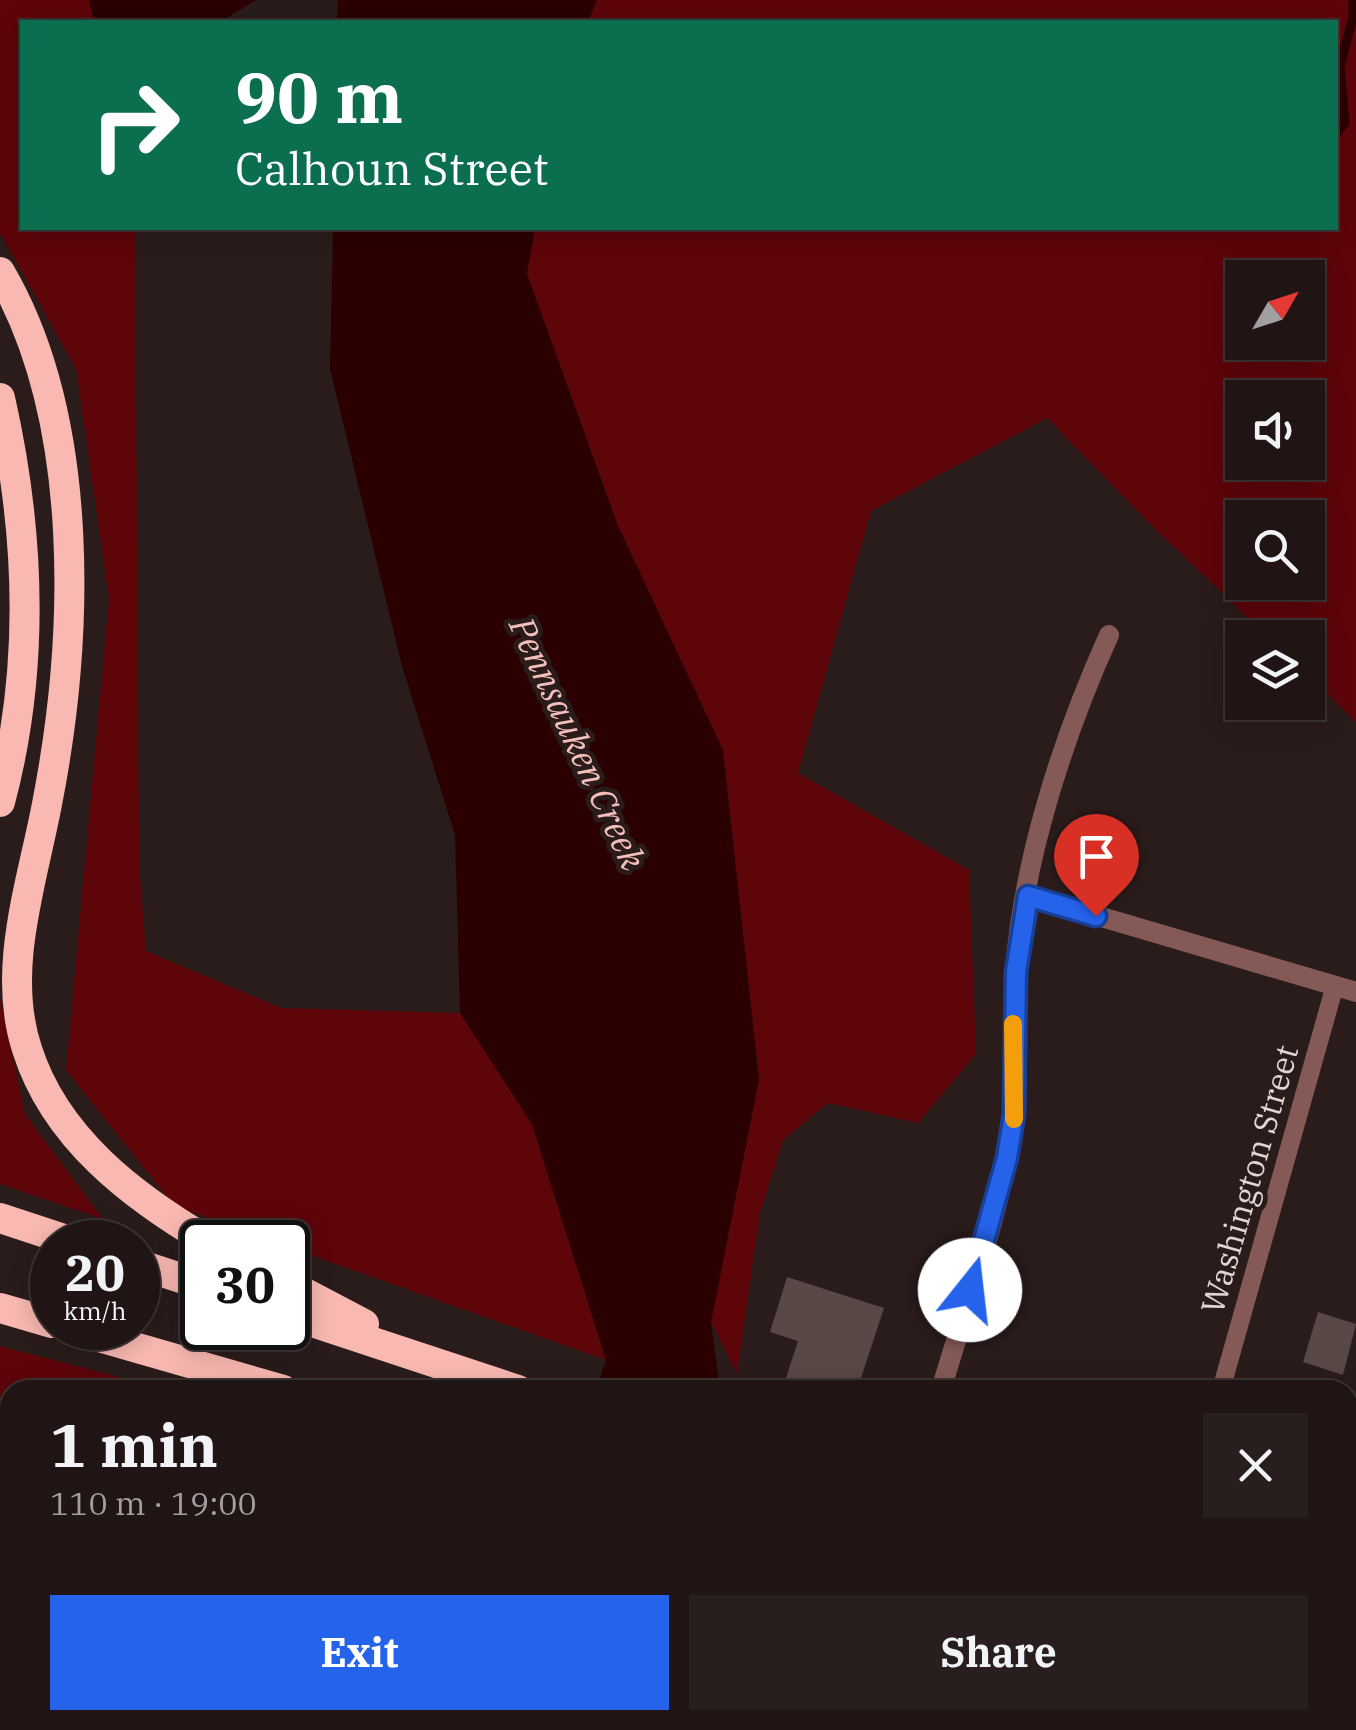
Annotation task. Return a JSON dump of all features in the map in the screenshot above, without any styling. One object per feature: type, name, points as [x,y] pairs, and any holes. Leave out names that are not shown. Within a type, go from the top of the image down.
[{"type":"highway","points":[[0,272],[24,320],[52,422],[62,476],[70,588],[70,639],[60,736],[22,928],[18,965],[21,1026],[39,1079],[96,1158],[151,1206],[180,1224]]},
{"type":"highway","points":[[0,398],[16,482],[25,595],[18,716],[0,802]]},
{"type":"highway","points":[[0,1218],[30,1228]]},
{"type":"highway","points":[[310,1296],[442,1365]]},
{"type":"highway","points":[[0,1308],[30,1317]]},
{"type":"highway","points":[[310,1321],[488,1380]]},
{"type":"highway","points":[[144,1350],[248,1380]]},
{"type":"street","points":[[945,1380],[1007,1158],[1016,1076],[1016,972],[1028,896],[1066,742],[1108,636]]},
{"type":"street","points":[[1028,896],[1346,988]]},
{"type":"lane","name":"Washington Street","points":[[1224,1380],[1346,988]]},
{"type":"shaded area","points":[[0,0],[89,0],[94,20],[20,20],[20,230],[135,230],[139,864],[146,951],[281,1008],[460,1013],[532,1124],[606,1360],[310,1255],[310,1220],[214,1220],[174,1206],[66,1070],[109,598],[76,369],[0,233]]},
{"type":"shaded area","points":[[597,0],[1356,0],[1356,722],[1325,692],[1325,620],[1250,620],[1229,600],[1325,600],[1325,500],[1225,500],[1225,596],[1047,418],[871,511],[798,773],[969,870],[976,1054],[918,1123],[828,1103],[783,1140],[760,1213],[737,1374],[711,1322],[759,1080],[723,750],[618,526],[527,274],[535,230],[1338,230],[1338,20],[589,20]]},
{"type":"shaded area","points":[[0,998],[25,1114],[103,1219],[0,1184]]},
{"type":"shaded area","points":[[0,1346],[130,1380],[0,1380]]},
{"type":"water","points":[[89,0],[256,0],[223,20],[94,20]]},
{"type":"water","points":[[338,0],[597,0],[589,20],[337,20]]},
{"type":"water","name":"Pennsauken Creek","points":[[333,230],[535,230],[527,274],[618,526],[723,750],[759,1080],[711,1322],[719,1380],[599,1380],[606,1360],[532,1124],[460,1013],[455,835],[402,666],[330,369]]},
{"type":"building","points":[[787,1277],[884,1308],[860,1380],[785,1380],[798,1341],[770,1332]]},
{"type":"building","points":[[1318,1312],[1356,1324],[1343,1375],[1303,1362]]},
{"type":"waterway","points":[[1338,131],[1345,123],[1340,66],[1353,17],[1353,0]]},
{"type":"slow traffic","points":[[1013,1024],[1014,1119]]},
{"type":"route","points":[[970,1290],[1007,1158],[1014,1114],[1016,972],[1028,896],[1096,916]]}]
